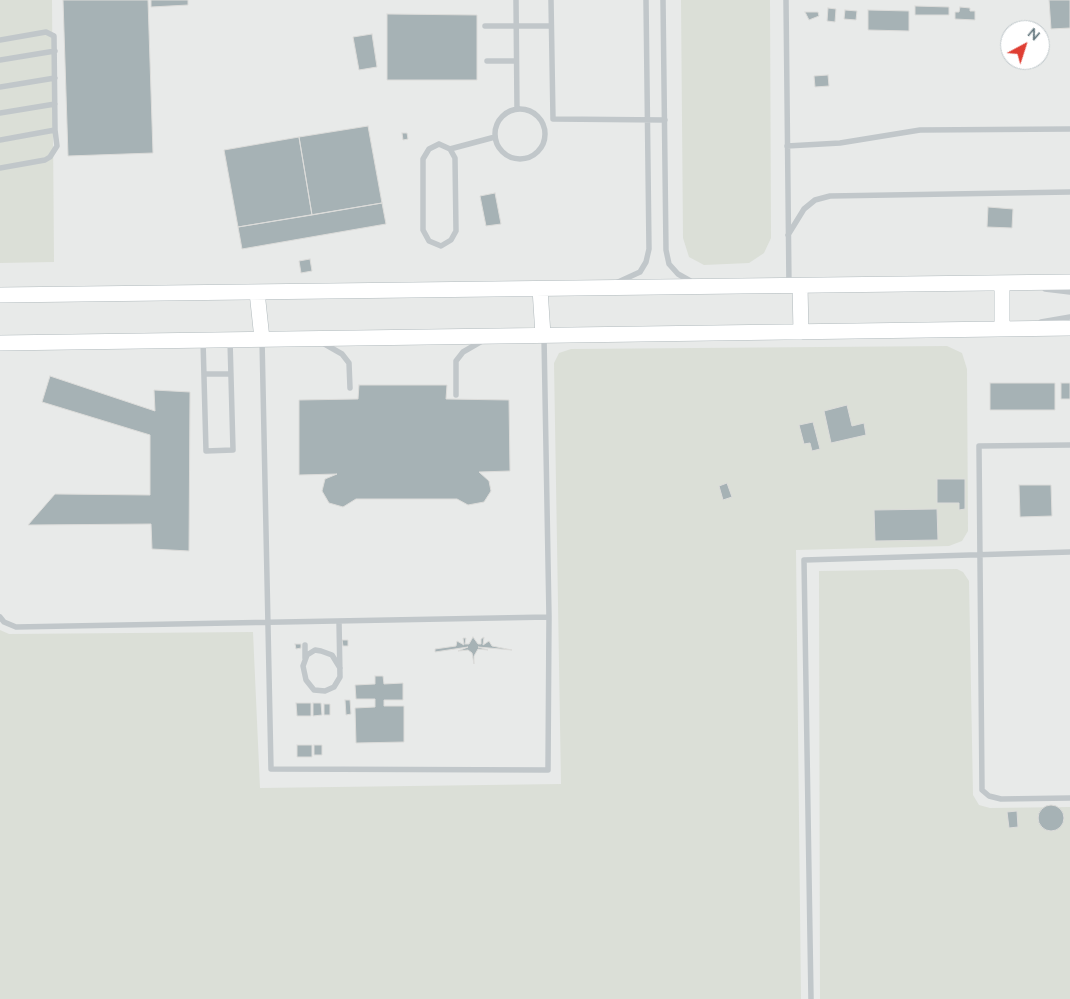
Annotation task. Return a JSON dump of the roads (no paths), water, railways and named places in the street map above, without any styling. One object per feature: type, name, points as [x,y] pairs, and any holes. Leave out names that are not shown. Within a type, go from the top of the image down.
[{"type":"street","points":[[0,295],[1070,282]]},
{"type":"street","points":[[1002,283],[1002,329]]},
{"type":"street","points":[[794,285],[801,332]]},
{"type":"street","points":[[540,289],[544,335]]},
{"type":"street","points":[[257,292],[262,339]]},
{"type":"street","points":[[0,343],[1070,328]]},
{"type":"lane","points":[[516,0],[517,109]]},
{"type":"lane","points":[[551,0],[553,119]]},
{"type":"lane","points":[[606,288],[640,272],[646,262],[649,249],[646,0]]},
{"type":"lane","points":[[663,0],[666,250],[669,264],[678,274],[703,287]]},
{"type":"lane","points":[[786,0],[788,235],[794,285]]},
{"type":"lane","points":[[485,26],[551,26]]},
{"type":"lane","points":[[0,40],[46,32],[54,36],[57,146],[50,157],[0,168]]},
{"type":"lane","points":[[0,60],[55,51]]},
{"type":"lane","points":[[487,61],[516,61]]},
{"type":"lane","points":[[0,87],[55,78]]},
{"type":"lane","points":[[0,113],[55,104]]},
{"type":"lane","points":[[517,109],[533,113],[544,126],[543,143],[538,151],[524,159],[508,156],[502,151],[495,137],[498,122],[509,111],[517,109]]},
{"type":"lane","points":[[544,126],[553,119],[664,120]]},
{"type":"lane","points":[[788,146],[840,143],[920,130],[1070,129]]},
{"type":"lane","points":[[0,140],[56,130]]},
{"type":"lane","points":[[450,148],[455,158],[456,231],[451,240],[441,246],[429,241],[423,230],[423,159],[429,148],[439,144],[450,148],[495,137]]},
{"type":"lane","points":[[788,235],[804,209],[815,200],[830,196],[1070,192]]},
{"type":"lane","points":[[1002,283],[1070,292]]},
{"type":"lane","points":[[1002,329],[1070,317]]},
{"type":"lane","points":[[262,339],[271,769],[548,770],[549,617],[544,335]]},
{"type":"lane","points":[[456,395],[456,361],[463,352],[491,336]]},
{"type":"lane","points":[[315,338],[342,354],[349,363],[350,388]]},
{"type":"lane","points":[[203,340],[206,451],[233,450],[230,340]]},
{"type":"lane","points":[[204,374],[231,374]]},
{"type":"lane","points":[[1070,445],[980,446],[982,790],[989,796],[1001,799],[1070,798]]},
{"type":"lane","points":[[811,999],[804,560],[1070,552]]},
{"type":"lane","points":[[0,617],[4,622],[16,627],[549,617]]},
{"type":"lane","points":[[305,645],[306,680],[314,690],[325,691],[334,687],[340,677],[339,620]]},
{"type":"lane","points":[[305,660],[307,655],[315,650],[327,652],[336,660],[340,668]]}]
